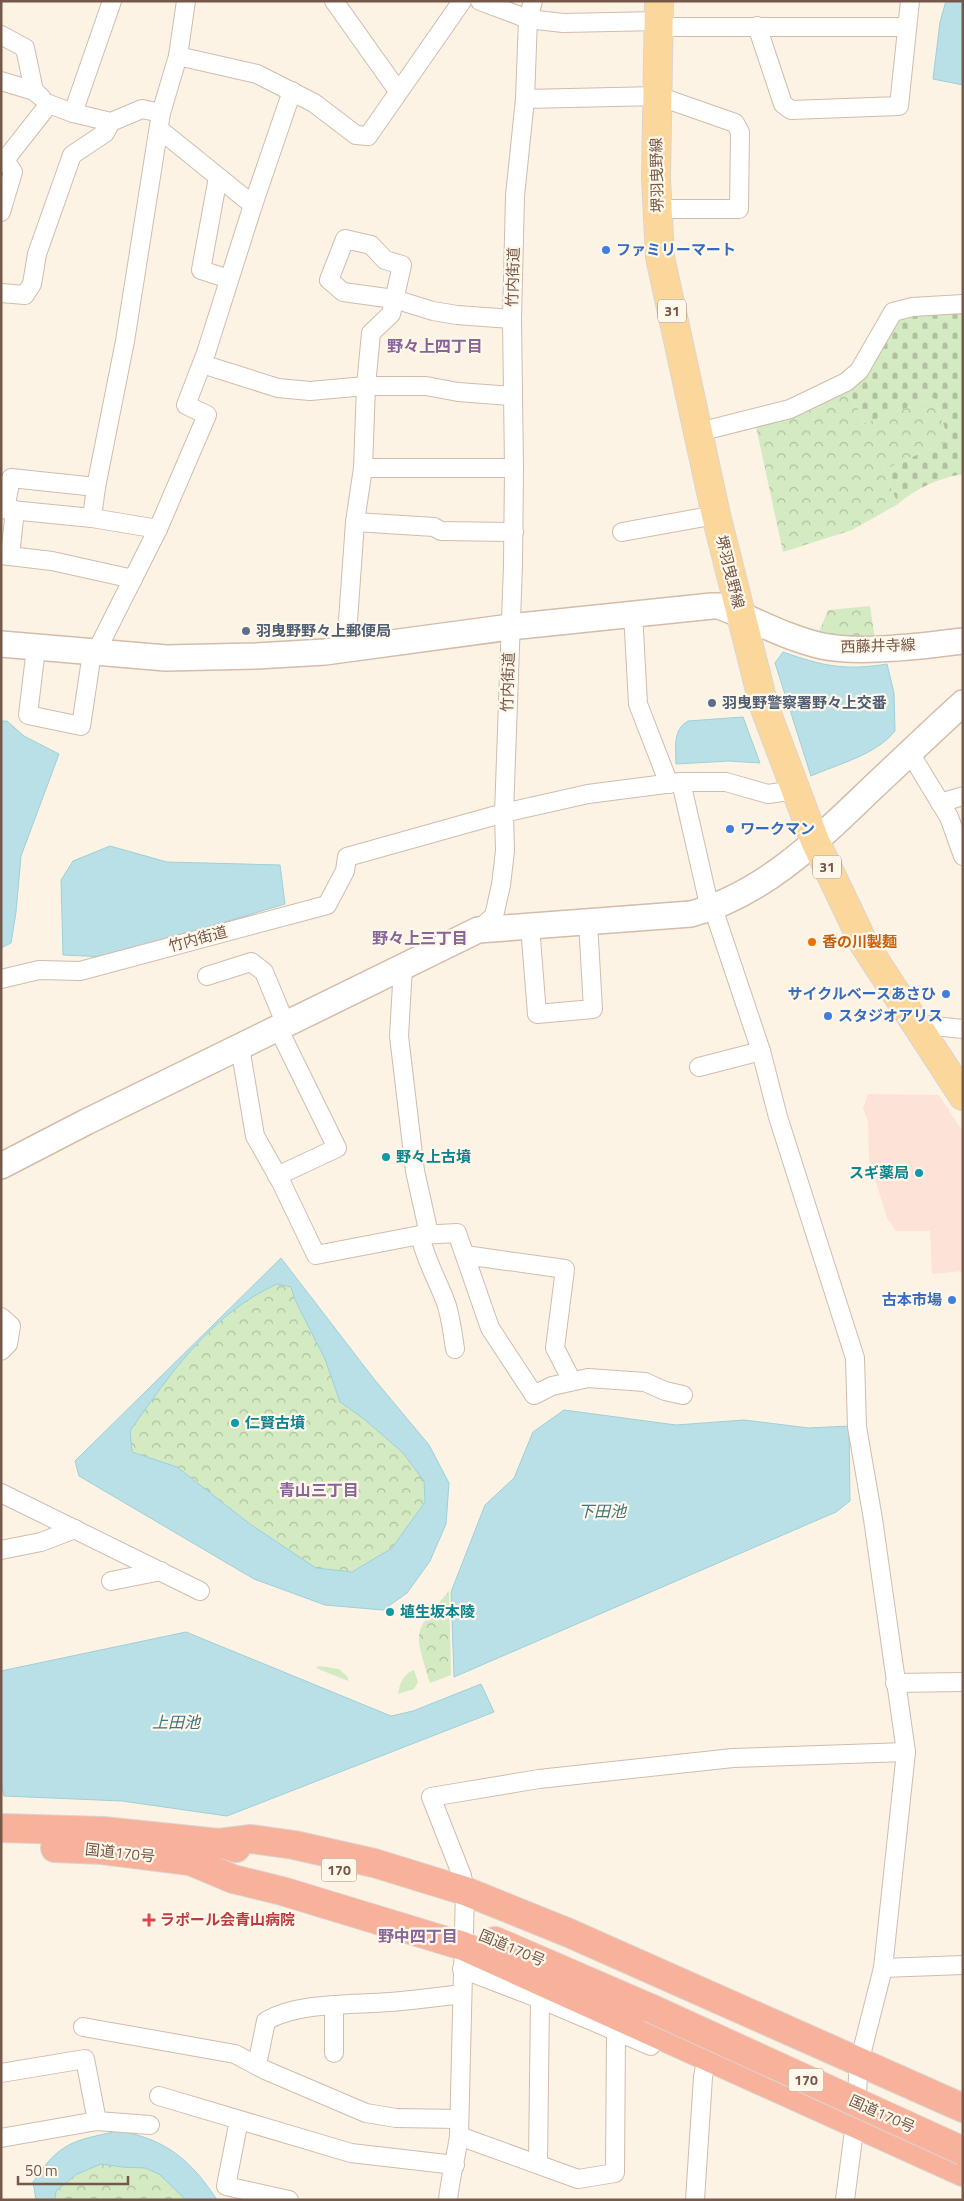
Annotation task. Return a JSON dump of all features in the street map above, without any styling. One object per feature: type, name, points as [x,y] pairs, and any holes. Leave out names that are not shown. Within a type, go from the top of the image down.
[{"type":"highway","name":"国道170号","points":[[1,1828],[103,1830],[219,1843],[251,1839],[294,1845],[374,1863],[463,1929]]},
{"type":"highway","name":"国道170号","points":[[1,1846],[102,1850],[234,1866],[358,1894],[463,1929],[738,2029],[963,2131]]},
{"type":"highway","points":[[463,1929],[695,2051],[963,2172]]},
{"type":"highway","points":[[463,1929],[569,1933],[963,2108]]},
{"type":"highway","name":"国道170号","points":[[654,1999],[963,2151]]},
{"type":"main road","name":"堺羽曳野線","points":[[659,16],[657,209],[660,257],[716,515],[764,706],[816,841],[864,944],[963,1096]]},
{"type":"street","points":[[72,113],[112,1]]},
{"type":"street","points":[[92,518],[96,487],[125,341],[160,121],[178,56],[186,1]]},
{"type":"street","points":[[334,1],[398,91]]},
{"type":"street","points":[[178,56],[257,74],[314,103],[356,135],[368,136],[462,1]]},
{"type":"street","points":[[480,1],[528,19],[563,23],[659,16],[756,26],[907,27]]},
{"type":"street","name":"竹内街道","points":[[1,979],[39,970],[80,971],[327,905],[345,871],[347,857],[504,813],[514,532],[512,319],[515,196],[525,99],[528,19],[533,1]]},
{"type":"street","points":[[756,26],[783,104],[791,110],[899,106],[910,1]]},
{"type":"street","points":[[1,35],[24,48],[34,91]]},
{"type":"street","points":[[1,80],[34,91],[49,104],[72,113],[111,122]]},
{"type":"street","points":[[36,648],[28,715],[80,726],[94,653],[158,528],[207,415],[186,405],[202,364],[292,91]]},
{"type":"street","points":[[525,99],[658,96],[735,123],[740,132],[739,209],[657,209]]},
{"type":"street","points":[[1,212],[13,172],[3,160],[49,104]]},
{"type":"street","points":[[1,293],[25,295],[32,284],[37,254],[72,156],[105,133],[111,122],[142,108],[160,121],[218,177],[253,205]]},
{"type":"street","points":[[218,177],[201,270],[229,280]]},
{"type":"street","points":[[346,649],[354,522],[363,468],[366,386],[371,333],[390,314],[394,299],[433,311],[457,315],[512,319]]},
{"type":"street","points":[[699,432],[790,408],[846,382],[860,371],[893,312],[912,307],[963,304]]},
{"type":"street","points":[[202,364],[278,388],[310,391],[366,386],[426,386],[458,392],[512,396]]},
{"type":"street","points":[[363,468],[514,468]]},
{"type":"street","points":[[96,487],[11,478],[7,510],[6,555],[52,561],[133,580]]},
{"type":"street","points":[[7,510],[92,518],[158,528]]},
{"type":"street","points":[[622,532],[716,515]]},
{"type":"street","points":[[354,522],[434,527],[441,531],[514,532]]},
{"type":"street","name":"西藤井寺線","points":[[1,644],[166,658],[251,657],[346,649],[510,627],[712,606],[740,614],[801,640],[842,649],[860,650],[963,640]]},
{"type":"street","points":[[633,614],[638,704],[675,783],[711,909],[761,1051],[778,1117],[855,1358],[857,1427],[873,1520],[906,1752],[883,1968],[859,2063],[855,2124],[845,2200]]},
{"type":"street","points":[[478,930],[691,914],[711,909],[750,890],[799,856],[963,703]]},
{"type":"street","points":[[910,753],[948,817],[963,856]]},
{"type":"street","points":[[1,1166],[478,930],[494,916],[501,885],[505,851],[504,813],[588,794],[675,783],[726,782],[768,794],[796,790]]},
{"type":"street","points":[[940,802],[963,796]]},
{"type":"street","points":[[530,926],[537,1014],[593,1009],[588,922]]},
{"type":"street","points":[[207,976],[251,962],[264,972],[282,1026],[337,1148],[277,1176]]},
{"type":"street","points":[[403,967],[399,1036],[415,1171],[425,1235],[424,1254],[446,1305],[452,1324],[454,1349]]},
{"type":"street","points":[[916,1024],[963,1030]]},
{"type":"street","points":[[240,1047],[255,1136],[316,1255],[425,1235],[458,1233],[490,1328],[534,1395],[552,1386],[572,1380],[588,1378],[645,1382],[665,1391],[683,1395]]},
{"type":"street","points":[[699,1067],[761,1051]]},
{"type":"street","points":[[465,1255],[565,1269],[555,1348],[572,1380]]},
{"type":"street","points":[[1,1317],[11,1326],[8,1344],[1,1351]]},
{"type":"street","points":[[1,1493],[200,1591]]},
{"type":"street","points":[[1,1550],[41,1542],[75,1529]]},
{"type":"street","points":[[111,1581],[161,1571]]},
{"type":"street","points":[[895,1683],[963,1682]]},
{"type":"street","points":[[448,2200],[450,2179],[455,2165],[459,2127],[463,1929],[462,1876],[431,1797],[539,1779],[733,1758],[906,1752]]},
{"type":"street","points":[[463,1929],[540,1999],[677,2057],[695,2051],[703,2076],[695,2200]]},
{"type":"street","points":[[883,1968],[963,1965]]},
{"type":"street","points":[[257,2066],[266,2021],[276,2016],[334,2005],[390,2002],[462,1994]]},
{"type":"street","points":[[538,2164],[540,1999]]},
{"type":"street","points":[[334,2005],[334,2053]]},
{"type":"street","points":[[83,2027],[235,2054],[257,2066],[366,2113],[459,2127],[538,2164],[578,2179],[615,2173],[616,2031]]},
{"type":"street","points":[[1,2073],[85,2059],[97,2121]]},
{"type":"street","points":[[159,2096],[351,2154],[455,2165]]},
{"type":"street","points":[[240,2120],[226,2186],[289,2200]]},
{"type":"street","points":[[1,2138],[97,2121],[150,2125]]},
{"type":"shaded area","points":[[868,1094],[939,1095],[963,1132],[963,1271],[932,1274],[930,1231],[896,1231],[887,1218],[869,1160],[868,1121],[863,1108]]},
{"type":"green space","points":[[963,309],[963,474],[928,484],[898,504],[884,470],[949,440],[934,398],[865,423],[849,391],[867,376],[888,332],[900,320],[917,314]]},
{"type":"green space","points":[[849,391],[865,423],[934,398],[949,440],[884,470],[898,504],[852,530],[783,552],[756,427],[795,415]]},
{"type":"green space","points":[[870,606],[875,639],[839,639],[819,632],[828,610]]},
{"type":"green space","points":[[277,1284],[291,1287],[295,1300],[325,1359],[340,1402],[364,1419],[402,1452],[424,1481],[425,1502],[392,1548],[352,1572],[316,1568],[250,1524],[177,1467],[132,1452],[129,1431],[160,1388],[194,1347],[232,1312],[253,1297]]},
{"type":"green space","points":[[449,1591],[451,1675],[430,1683],[421,1652],[420,1633],[428,1616]]},
{"type":"green space","points":[[319,1666],[339,1669],[348,1677],[348,1681],[316,1668]]},
{"type":"green space","points":[[414,1670],[418,1682],[414,1689],[398,1694],[403,1679]]},
{"type":"green space","points":[[72,2160],[163,2166],[197,2200],[34,2200],[40,2178]]},
{"type":"water","points":[[946,1],[963,1],[963,85],[933,79],[940,22]]},
{"type":"water","points":[[783,652],[810,661],[834,666],[859,667],[887,664],[894,693],[895,731],[867,753],[811,776],[775,663]]},
{"type":"water","points":[[743,717],[760,763],[729,761],[676,764],[677,735],[679,729],[688,721]]},
{"type":"water","points":[[1,721],[7,721],[24,736],[59,754],[21,856],[11,943],[1,948]]},
{"type":"water","points":[[110,846],[167,862],[280,865],[285,904],[108,957],[63,955],[61,880],[73,861]]},
{"type":"water","points":[[281,1258],[374,1379],[429,1445],[449,1483],[446,1524],[430,1561],[407,1593],[383,1610],[325,1605],[254,1579],[79,1476],[75,1461]],"holes":[[[277,1284],[291,1287],[295,1300],[325,1359],[340,1402],[364,1419],[402,1452],[424,1481],[425,1502],[392,1548],[352,1572],[316,1568],[250,1524],[177,1467],[132,1452],[130,1431],[194,1347],[232,1312],[253,1297]]]},
{"type":"water","name":"下田池","points":[[564,1410],[676,1425],[744,1420],[809,1428],[849,1426],[850,1501],[836,1512],[454,1677],[451,1592],[485,1505],[514,1478],[533,1432]]},
{"type":"water","name":"上田池","points":[[186,1632],[391,1716],[413,1711],[481,1684],[494,1712],[227,1816],[122,1801],[4,1796],[1,1782],[1,1671]]},
{"type":"water","points":[[118,2131],[150,2139],[176,2154],[198,2174],[217,2200],[186,2200],[159,2174],[145,2168],[101,2164],[77,2174],[56,2191],[55,2200],[36,2200],[33,2182],[51,2159],[60,2151],[78,2141]]},
{"type":"place","name":"ファミリーマート","points":[[606,250]]},
{"type":"place","name":"羽曳野野々上郵便局","points":[[246,631]]},
{"type":"place","name":"羽曳野警察署野々上交番","points":[[712,703]]},
{"type":"place","name":"ワークマン","points":[[730,829]]},
{"type":"place","name":"香の川製麺","points":[[812,942]]},
{"type":"place","name":"サイクルベースあさひ","points":[[946,994]]},
{"type":"place","name":"スタジオアリス","points":[[828,1016]]},
{"type":"place","name":"野々上古墳","points":[[386,1157]]},
{"type":"place","name":"スギ薬局","points":[[919,1173]]},
{"type":"place","name":"古本市場","points":[[952,1300]]},
{"type":"place","name":"仁賢古墳","points":[[235,1423]]},
{"type":"place","name":"埴生坂本陵","points":[[390,1612]]},
{"type":"place","name":"ラポール会青山病院","points":[[149,1920]]},
{"type":"district","name":"野々上四丁目","points":[[435,346]]},
{"type":"district","name":"野々上三丁目","points":[[420,938]]},
{"type":"district","name":"青山三丁目","points":[[319,1490]]},
{"type":"district","name":"野中四丁目","points":[[418,1936]]}]
